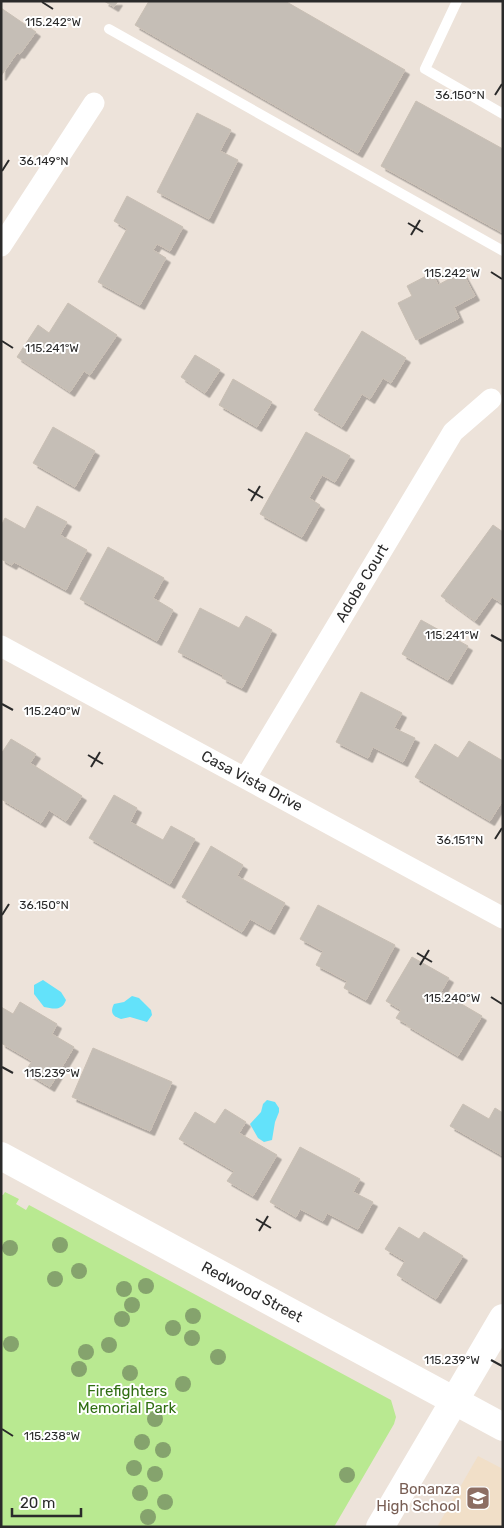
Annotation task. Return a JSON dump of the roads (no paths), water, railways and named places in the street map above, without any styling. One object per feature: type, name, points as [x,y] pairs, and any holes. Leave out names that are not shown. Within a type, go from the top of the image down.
[{"type":"street","points":[[1,246],[94,103]]},
{"type":"street","name":"Adobe Court","points":[[246,778],[453,432],[491,399]]},
{"type":"street","name":"Casa Vista Drive","points":[[1,646],[503,918]]},
{"type":"street","name":"Redwood Street","points":[[1,1156],[503,1427]]},
{"type":"street","points":[[380,1527],[503,1318]]},
{"type":"lane","points":[[457,1],[425,69],[503,114]]},
{"type":"lane","points":[[109,29],[503,251]]},
{"type":"water","points":[[43,980],[61,992],[66,1000],[60,1008],[44,1007],[34,994],[34,985]]},
{"type":"water","points":[[132,996],[139,998],[151,1010],[152,1015],[147,1022],[130,1017],[121,1019],[113,1013],[114,1004],[124,1002]]},
{"type":"water","points":[[267,1100],[275,1102],[279,1112],[272,1140],[264,1142],[258,1138],[250,1124],[261,1112],[263,1104]]},
{"type":"place","name":"Bonanza High School","points":[[478,1498]]},
{"type":"park label","name":"Firefighters Memorial Park","points":[[127,1400]]}]
